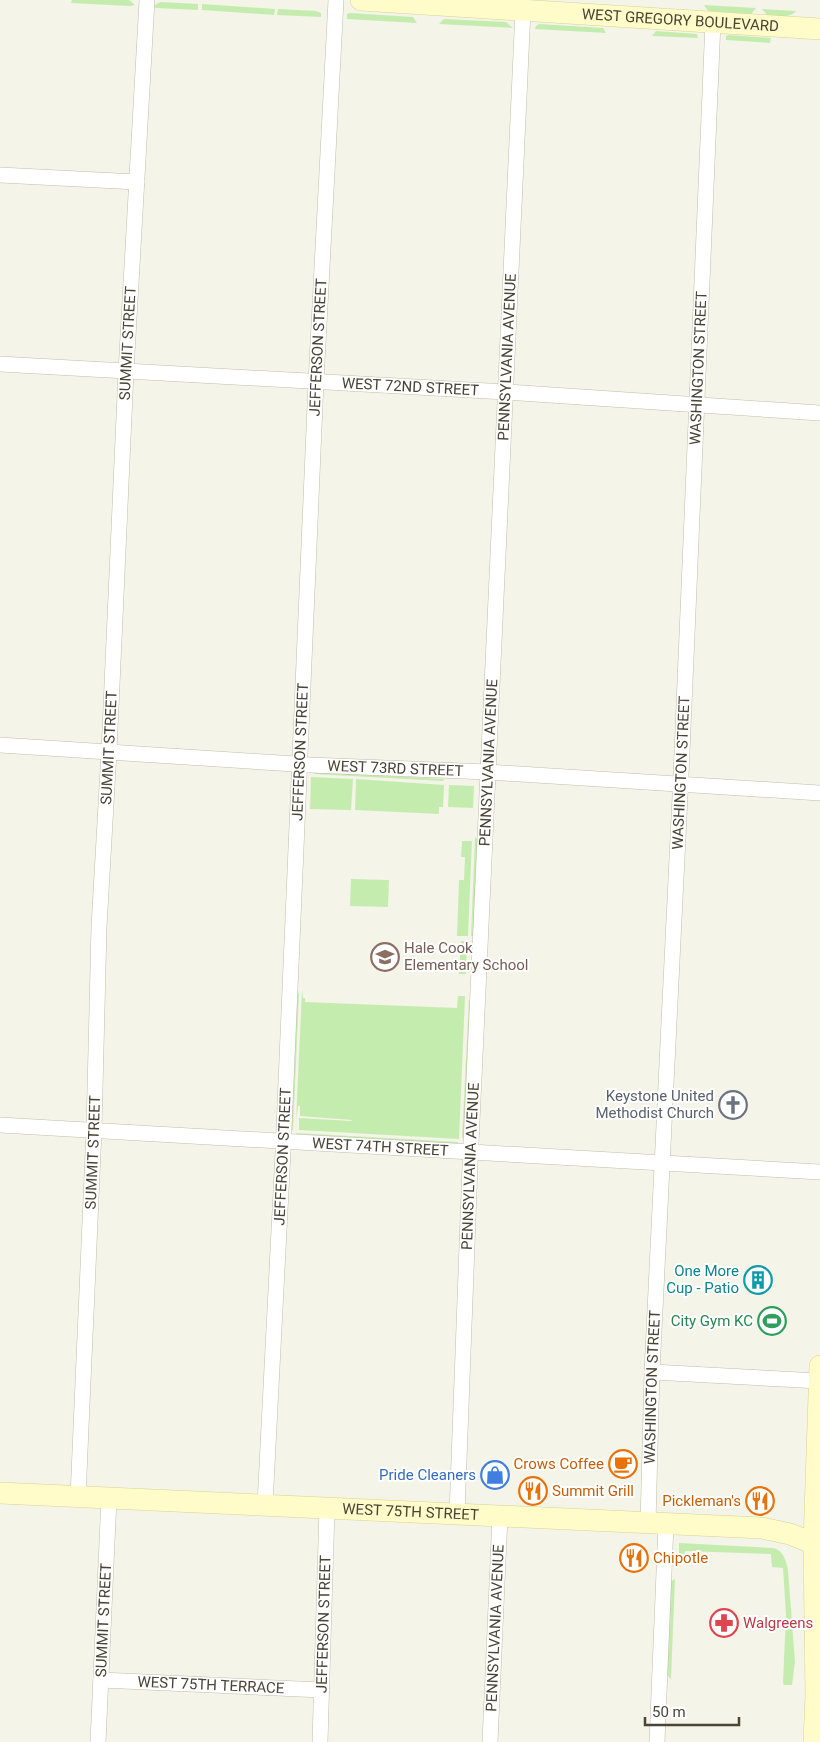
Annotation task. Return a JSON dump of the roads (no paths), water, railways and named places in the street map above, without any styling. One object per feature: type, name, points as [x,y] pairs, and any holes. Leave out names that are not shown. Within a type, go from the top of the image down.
[{"type":"main road","name":"WEST GREGORY BOULEVARD","points":[[362,0],[820,28]]},
{"type":"main road","points":[[814,1742],[820,1366]]},
{"type":"main road","name":"WEST 75TH STREET","points":[[0,1493],[762,1528],[790,1534],[817,1544]]},
{"type":"street","name":"SUMMIT STREET","points":[[78,1497],[94,1130],[99,927],[126,372],[147,0]]},
{"type":"street","name":"JEFFERSON STREET","points":[[265,1505],[284,1141],[316,382],[336,0]]},
{"type":"street","name":"PENNSYLVANIA AVENUE","points":[[456,1514],[523,10]]},
{"type":"street","name":"WASHINGTON STREET","points":[[657,1742],[657,1524],[652,1372],[681,785],[713,22]]},
{"type":"street","points":[[0,175],[137,182]]},
{"type":"street","name":"WEST 72ND STREET","points":[[0,364],[506,392],[820,413]]},
{"type":"street","name":"WEST 73RD STREET","points":[[0,745],[300,764],[488,772],[820,793]]},
{"type":"street","name":"WEST 74TH STREET","points":[[0,1125],[820,1172]]},
{"type":"street","points":[[652,1372],[820,1381]]},
{"type":"street","name":"SUMMIT STREET","points":[[98,1742],[109,1498]]},
{"type":"street","name":"JEFFERSON STREET","points":[[320,1742],[327,1508]]},
{"type":"street","name":"PENNSYLVANIA AVENUE","points":[[490,1742],[500,1516]]},
{"type":"street","name":"WEST 75TH TERRACE","points":[[101,1680],[322,1690]]},
{"type":"place","name":"Hale Cook Elementary School","points":[[385,957]]},
{"type":"place","name":"Keystone United Methodist Church","points":[[733,1105]]},
{"type":"place","name":"One More Cup - Patio","points":[[758,1280]]},
{"type":"place","name":"City Gym KC","points":[[772,1321]]},
{"type":"place","name":"Crows Coffee","points":[[623,1464]]},
{"type":"place","name":"Pride Cleaners","points":[[495,1475]]},
{"type":"place","name":"Summit Grill","points":[[533,1491]]},
{"type":"place","name":"Pickleman's","points":[[760,1501]]},
{"type":"place","name":"Chipotle","points":[[634,1558]]},
{"type":"place","name":"Walgreens","points":[[724,1623]]}]
